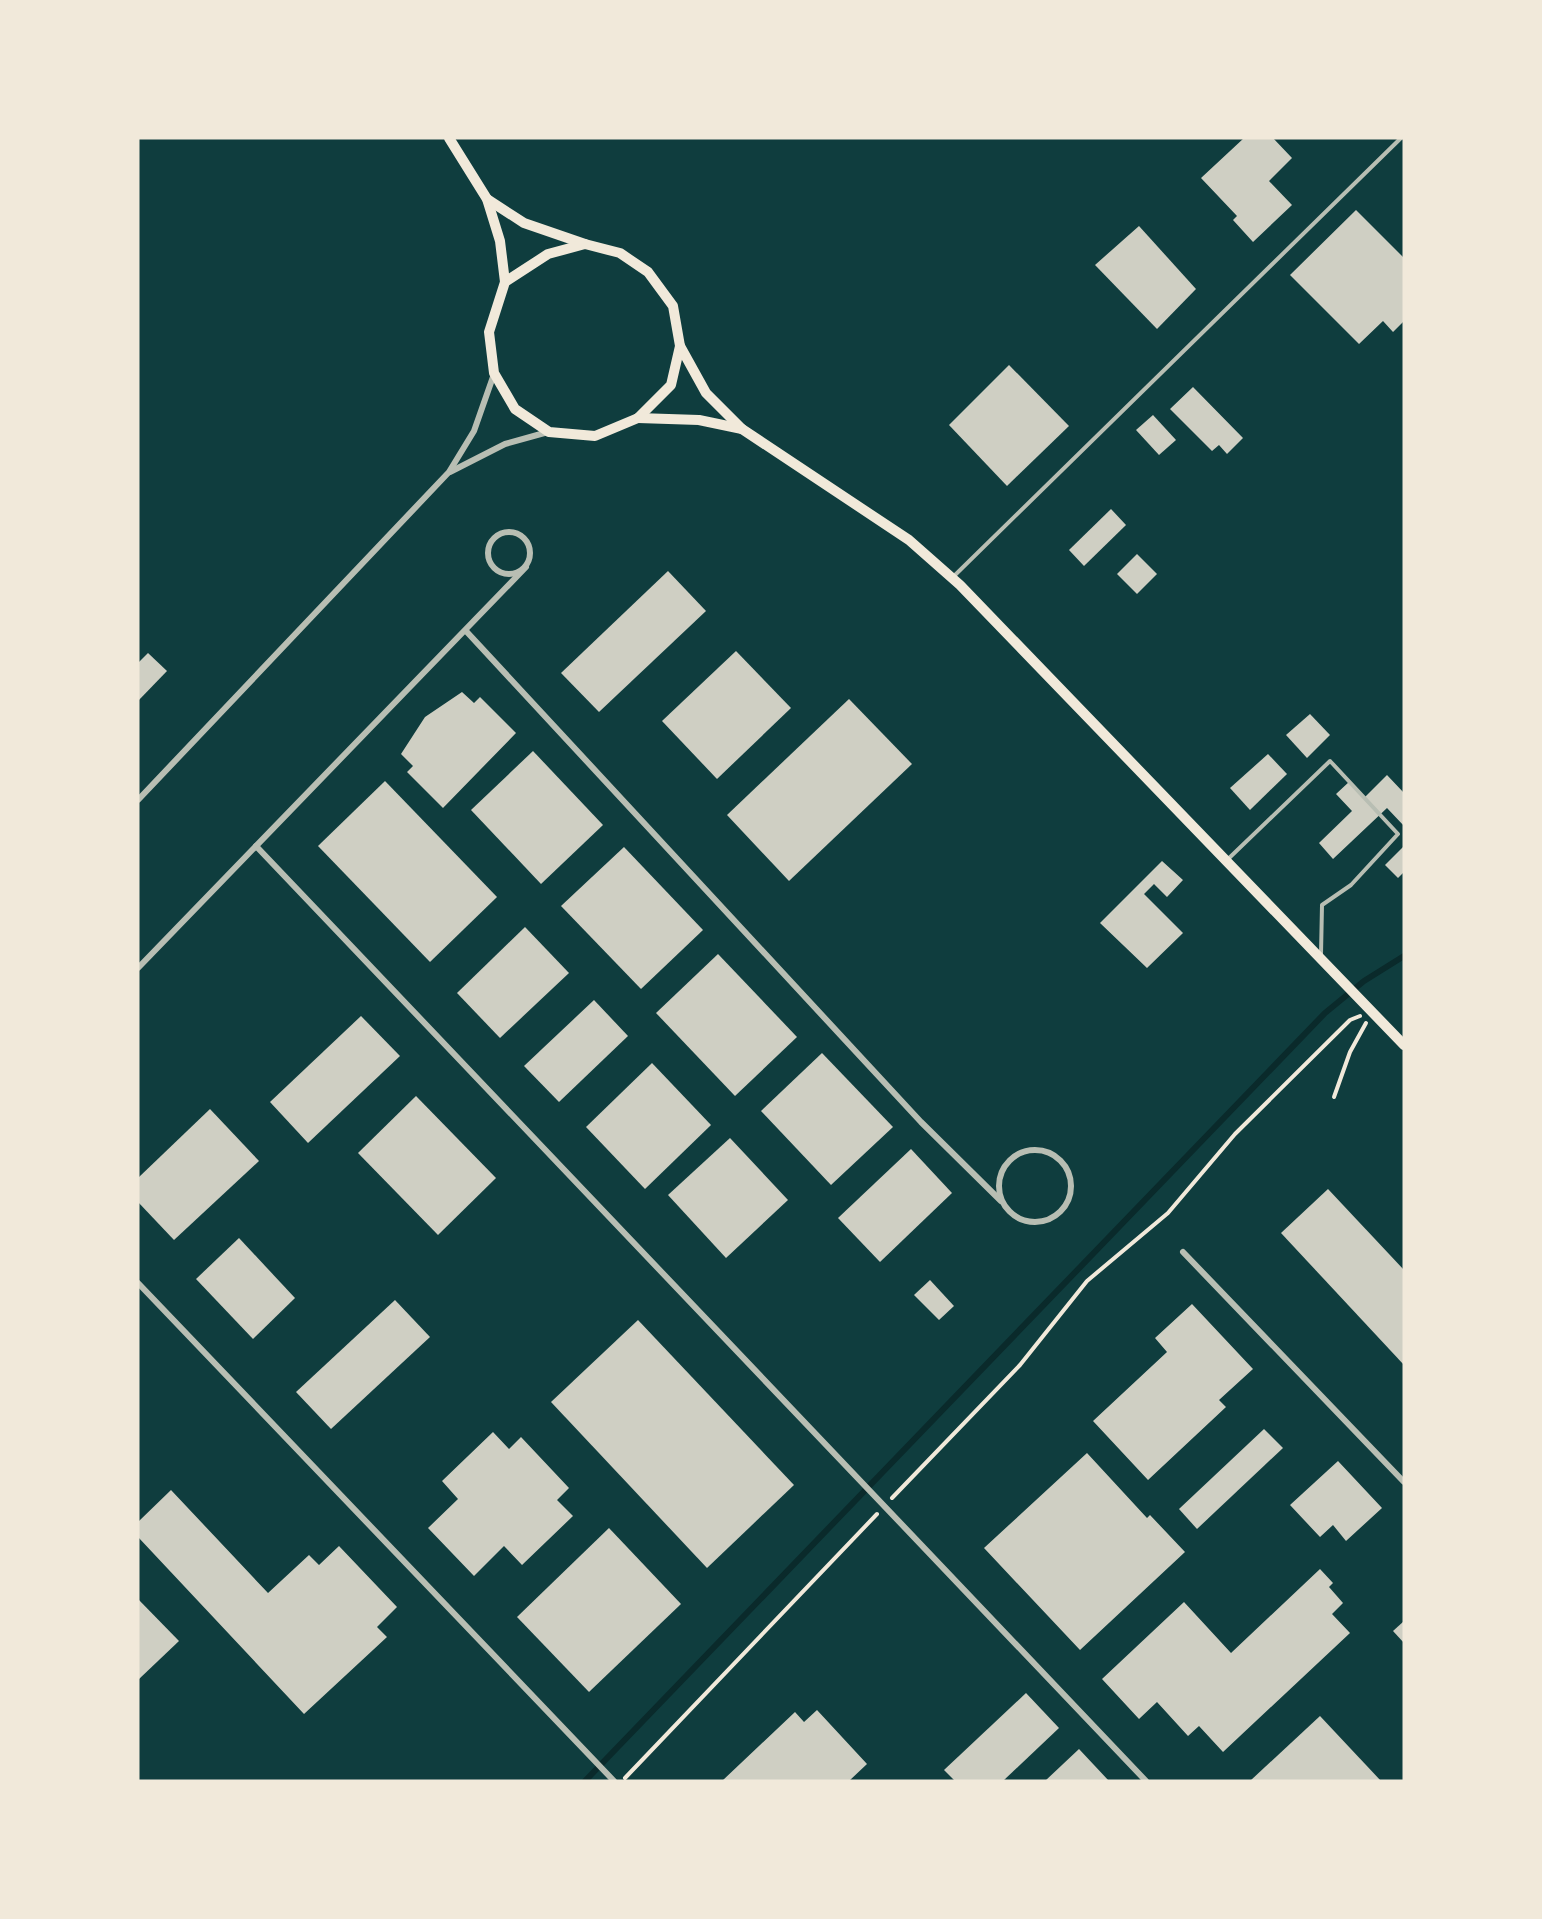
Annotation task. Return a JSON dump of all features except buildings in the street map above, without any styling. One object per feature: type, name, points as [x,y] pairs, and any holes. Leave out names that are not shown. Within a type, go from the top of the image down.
[{"type":"main road","points":[[449,138],[487,199],[500,242],[505,282],[489,332],[494,373],[515,409],[549,432],[595,436],[638,418],[671,385],[680,346]]},
{"type":"main road","points":[[487,199],[524,224],[620,253],[648,272],[673,306],[680,346],[706,393],[742,429],[909,540],[952,578],[1404,1045]]},
{"type":"main road","points":[[505,282],[548,254],[585,244]]},
{"type":"main road","points":[[638,418],[699,420],[742,429]]},
{"type":"street","points":[[138,800],[449,472],[474,431],[494,373]]},
{"type":"street","points":[[449,472],[505,444],[549,432]]},
{"type":"street","points":[[138,968],[466,631],[525,567],[531,555],[523,536],[503,532],[492,540],[488,554],[493,567],[506,574],[513,574],[525,567]]},
{"type":"street","points":[[466,631],[921,1122],[1001,1201],[1008,1211],[1018,1219],[1033,1223],[1045,1221],[1057,1215],[1069,1198],[1071,1182],[1068,1170],[1053,1154],[1041,1150],[1024,1151],[1004,1166],[999,1178],[998,1190],[1001,1201]]},
{"type":"street","points":[[256,846],[1146,1781]]},
{"type":"street","points":[[1184,1252],[1404,1482]]},
{"type":"street","points":[[138,1283],[614,1781]]},
{"type":"lane","points":[[952,578],[1401,138]]},
{"type":"lane","points":[[1226,861],[1330,761],[1398,834],[1351,885],[1322,905],[1321,961]]},
{"type":"path","points":[[1334,1097],[1350,1052],[1372,1012]]},
{"type":"path","points":[[623,1781],[1020,1365],[1087,1281],[1168,1213],[1235,1134],[1350,1020],[1372,1012]]},
{"type":"waterway","points":[[585,1781],[1325,1013],[1364,981],[1404,956]]}]
